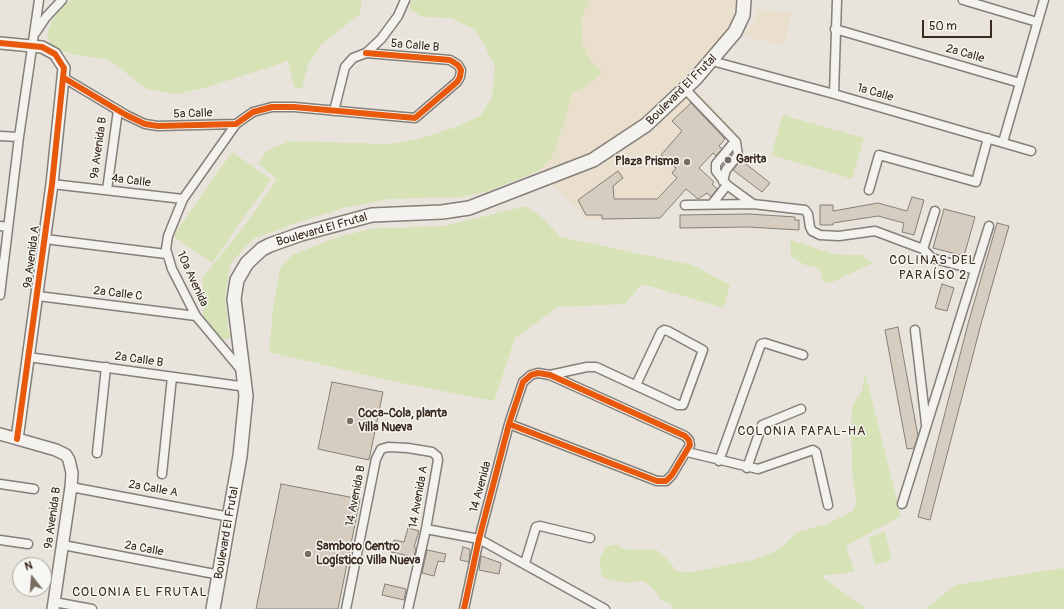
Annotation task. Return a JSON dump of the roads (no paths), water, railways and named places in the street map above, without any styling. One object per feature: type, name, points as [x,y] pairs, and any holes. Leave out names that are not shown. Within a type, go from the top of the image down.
[{"type":"main road","name":"Boulevard El Frutal","points":[[213,609],[240,456],[246,381],[236,320],[234,290],[241,271],[251,259],[262,249],[294,236],[356,218],[383,214],[449,212],[469,208],[593,160],[646,125],[685,89],[712,61],[738,27],[743,15],[744,0]]},
{"type":"street","points":[[0,295],[4,227],[39,0]]},
{"type":"street","points":[[33,40],[46,17],[62,0]]},
{"type":"street","points":[[236,124],[253,112],[272,107],[334,111],[346,67],[353,58],[366,53],[381,39],[390,27],[405,0]]},
{"type":"street","points":[[834,94],[837,0]]},
{"type":"street","points":[[963,0],[1037,22]]},
{"type":"street","points":[[1003,142],[1044,0]]},
{"type":"street","name":"2a Calle","points":[[835,29],[1020,83]]},
{"type":"street","points":[[0,43],[33,40],[57,56],[63,66],[64,78]]},
{"type":"street","name":"5a Calle B","points":[[334,111],[415,118],[457,82],[460,77],[460,68],[456,62],[450,60],[366,53]]},
{"type":"street","name":"1a Calle","points":[[712,61],[834,94],[1031,151]]},
{"type":"street","name":"5a Calle","points":[[64,78],[145,124],[158,126],[236,124]]},
{"type":"street","name":"9a Avenida A","points":[[17,439],[38,296],[64,78]]},
{"type":"street","points":[[685,89],[735,141],[738,149],[738,155],[726,170],[725,183],[712,204]]},
{"type":"street","name":"9a Avenida B","points":[[107,190],[118,110]]},
{"type":"street","name":"10a Avenida","points":[[236,124],[183,199],[168,236],[166,254],[181,288],[196,316],[246,381]]},
{"type":"street","points":[[0,136],[19,137]]},
{"type":"street","points":[[869,190],[879,155],[976,182],[988,138]]},
{"type":"street","points":[[735,141],[716,164],[716,172],[725,183],[753,204]]},
{"type":"street","name":"4a Calle","points":[[52,184],[183,199]]},
{"type":"street","points":[[685,205],[753,204],[805,210],[808,214],[812,231],[820,235],[839,236],[875,231],[923,249],[932,258],[975,270]]},
{"type":"street","points":[[923,249],[934,211]]},
{"type":"street","points":[[902,504],[989,226]]},
{"type":"street","points":[[45,239],[166,254]]},
{"type":"street","name":"2a Calle C","points":[[38,296],[196,316]]},
{"type":"street","points":[[550,375],[587,367],[596,367],[678,405],[683,405],[703,350],[668,330],[664,330],[636,385]]},
{"type":"street","points":[[915,330],[926,426]]},
{"type":"street","points":[[719,461],[758,347],[765,343],[803,355]]},
{"type":"street","name":"2a Calle B","points":[[28,357],[172,377],[246,381]]},
{"type":"street","points":[[97,453],[106,367]]},
{"type":"street","name":"14 Avenida","points":[[464,609],[479,539],[509,424],[523,382],[531,375],[538,373],[550,375]]},
{"type":"street","points":[[509,424],[657,481],[666,480],[672,475],[687,452],[689,440],[685,436],[550,375]]},
{"type":"street","points":[[162,474],[172,377]]},
{"type":"street","points":[[747,468],[762,425],[801,409]]},
{"type":"street","points":[[0,434],[17,439]]},
{"type":"street","name":"9a Avenida B","points":[[17,439],[66,455],[71,466],[71,487],[54,606]]},
{"type":"street","name":"14 Avenida B","points":[[346,609],[378,453],[384,447],[408,448],[432,452],[437,456],[438,460]]},
{"type":"street","points":[[687,452],[747,468],[758,469],[813,450],[816,452],[828,505]]},
{"type":"street","name":"14 Avenida A","points":[[408,609],[426,529],[438,460]]},
{"type":"street","points":[[0,484],[34,489]]},
{"type":"street","name":"2a Calle A","points":[[71,487],[230,516]]},
{"type":"street","points":[[525,564],[536,527],[540,526],[590,538]]},
{"type":"street","points":[[426,529],[479,539],[604,609]]},
{"type":"street","points":[[0,540],[28,544]]},
{"type":"street","name":"2a Calle","points":[[63,545],[220,575]]},
{"type":"street","points":[[54,606],[92,609]]},
{"type":"place","name":"Garita","points":[[728,160]]},
{"type":"place","name":"Plaza Prisma","points":[[687,162]]},
{"type":"place","name":"Coca-Cola, planta Villa Nueva","points":[[350,421]]},
{"type":"place","name":"Samboro Centro Logístico Villa Nueva","points":[[308,554]]},
{"type":"district","name":"COLINAS DEL PARAÍSO 2","points":[[933,268]]},
{"type":"district","name":"COLONIA PAPAL-HA","points":[[802,432]]},
{"type":"district","name":"COLONIA EL FRUTAL","points":[[140,593]]}]
